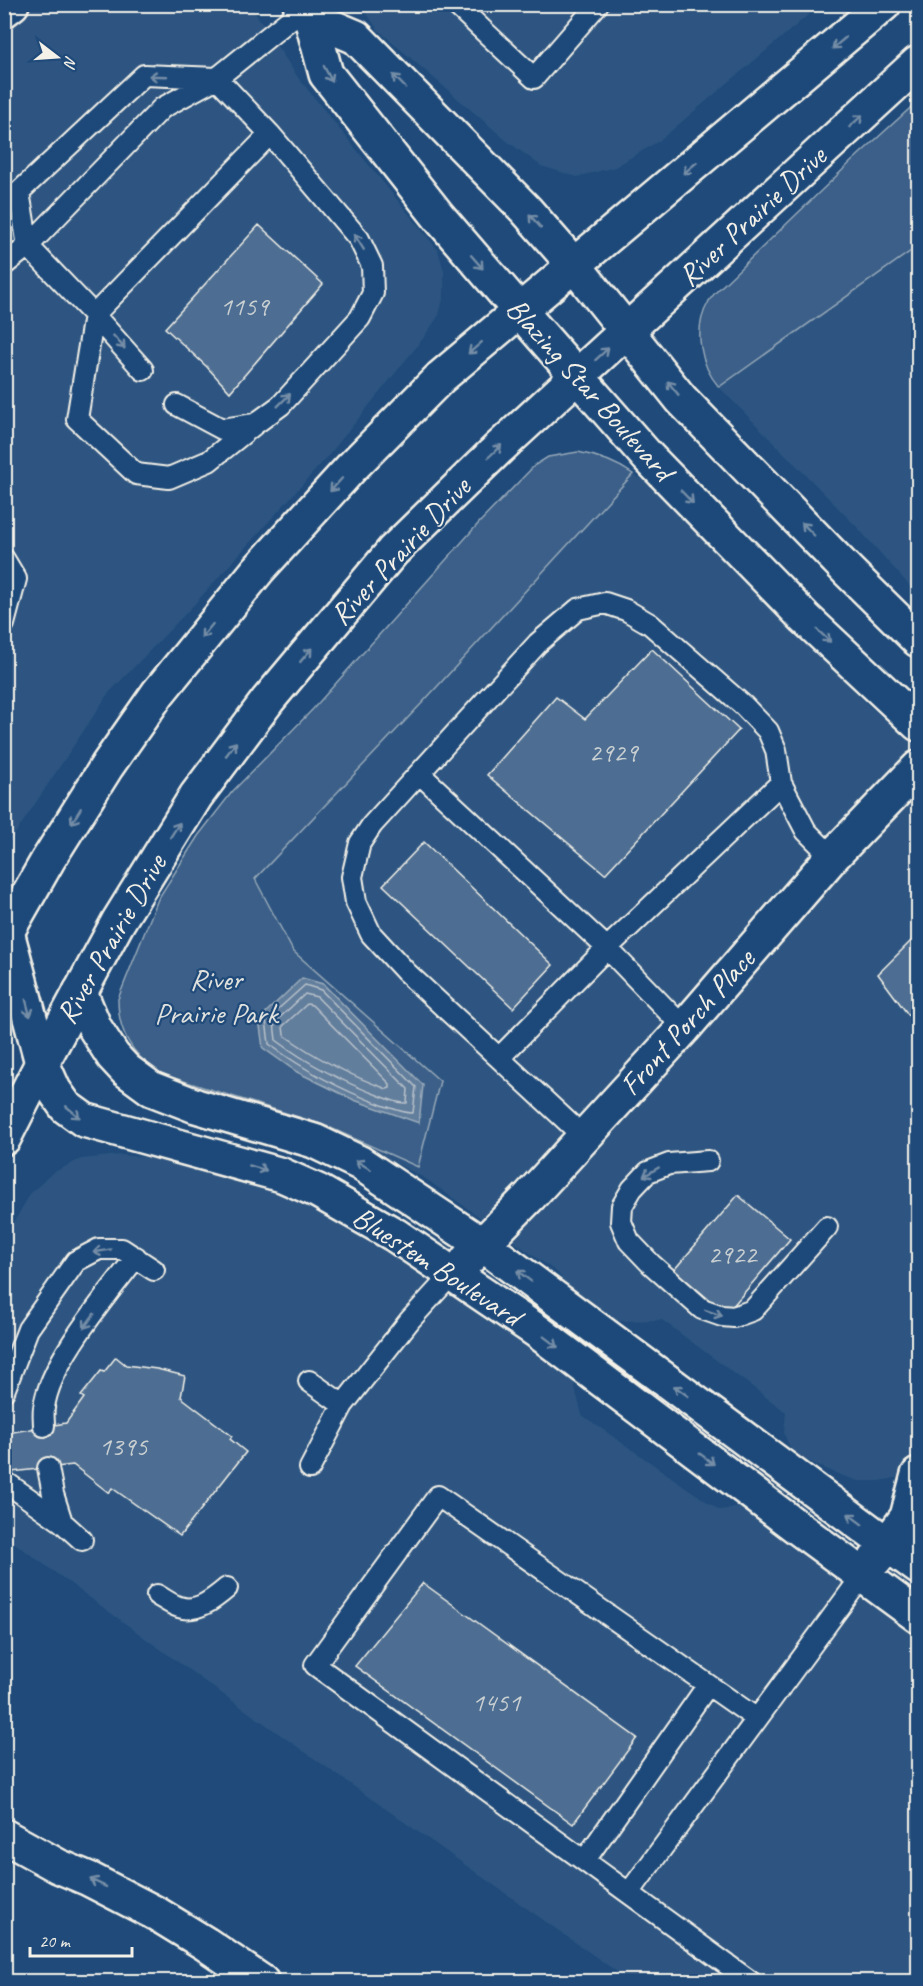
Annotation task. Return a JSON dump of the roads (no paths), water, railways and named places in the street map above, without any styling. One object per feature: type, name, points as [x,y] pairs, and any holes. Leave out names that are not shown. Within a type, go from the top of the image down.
[{"type":"main road","points":[[4,10],[12,4]]},
{"type":"main road","points":[[6,934],[48,860],[107,766],[158,693],[258,570],[351,468],[441,377],[884,4]]},
{"type":"main road","name":"Blazing Star Boulevard","points":[[306,9],[356,37],[526,210],[574,265],[681,399],[918,640]]},
{"type":"main road","name":"Blazing Star Boulevard","points":[[306,9],[326,74],[440,217],[519,310],[648,458],[805,618],[918,724]]},
{"type":"main road","name":"River Prairie Drive","points":[[4,1138],[118,922],[190,805],[268,700],[393,551],[499,448],[628,332],[918,63]]},
{"type":"main road","name":"Front Porch Place","points":[[452,1274],[483,1245],[584,1137],[684,1028],[832,857],[918,768]]},
{"type":"main road","name":"Bluestem Boulevard","points":[[6,934],[42,1063],[54,1090],[66,1107],[84,1120],[282,1175],[318,1191],[395,1235],[537,1331],[918,1616]]},
{"type":"main road","name":"Bluestem Boulevard","points":[[80,992],[95,1028],[113,1056],[126,1070],[152,1089],[196,1106],[314,1141],[360,1163],[483,1245],[918,1567]]},
{"type":"main road","points":[[863,1575],[913,1515],[918,1475]]},
{"type":"main road","points":[[4,1836],[58,1866],[116,1892],[178,1926],[262,1982]]},
{"type":"main road","points":[[4,1855],[58,1866]]},
{"type":"lane","points":[[455,4],[534,78],[598,4]]},
{"type":"lane","points":[[4,265],[28,246],[162,108],[217,78],[306,9]]},
{"type":"lane","points":[[142,370],[94,315],[28,246],[19,192],[144,75],[217,78],[270,134],[359,239],[372,267],[373,293],[360,318],[280,405],[209,461],[169,478],[136,474],[77,419],[94,315],[270,134]]},
{"type":"lane","points":[[177,405],[222,429],[255,424]]},
{"type":"lane","points":[[4,559],[16,579],[4,624]]},
{"type":"lane","points":[[584,1137],[406,972],[371,934],[356,902],[352,877],[360,843],[372,825],[538,643],[578,609],[605,603],[626,610],[650,624],[744,706],[768,731],[776,750],[781,783],[806,831],[832,857]]},
{"type":"lane","points":[[420,774],[607,948],[684,1028]]},
{"type":"lane","points":[[500,1058],[607,948],[781,783]]},
{"type":"lane","points":[[708,1161],[669,1164],[648,1172],[632,1189],[622,1206],[621,1222],[629,1241],[651,1264],[702,1309],[722,1316],[734,1317],[753,1310],[827,1227]]},
{"type":"lane","points":[[4,1391],[28,1329],[76,1261],[99,1249],[122,1249],[154,1270]]},
{"type":"lane","points":[[44,1426],[44,1407],[50,1386],[65,1353],[136,1257]]},
{"type":"lane","points":[[310,1468],[343,1405],[410,1320],[452,1274]]},
{"type":"lane","points":[[309,1381],[343,1405]]},
{"type":"lane","points":[[48,1468],[62,1522]]},
{"type":"lane","points":[[4,1481],[62,1522],[82,1540]]},
{"type":"lane","points":[[751,1982],[315,1665],[438,1496],[757,1719]]},
{"type":"lane","points":[[629,1893],[863,1575]]},
{"type":"lane","points":[[157,1595],[180,1608],[196,1608],[213,1600],[227,1588]]},
{"type":"lane","points":[[585,1860],[708,1685]]},
{"type":"water","points":[[302,978],[323,984],[423,1085],[419,1123],[354,1100],[297,1072],[263,1048],[259,1019]]},
{"type":"park label","name":"River Prairie Park","points":[[216,996]]}]
